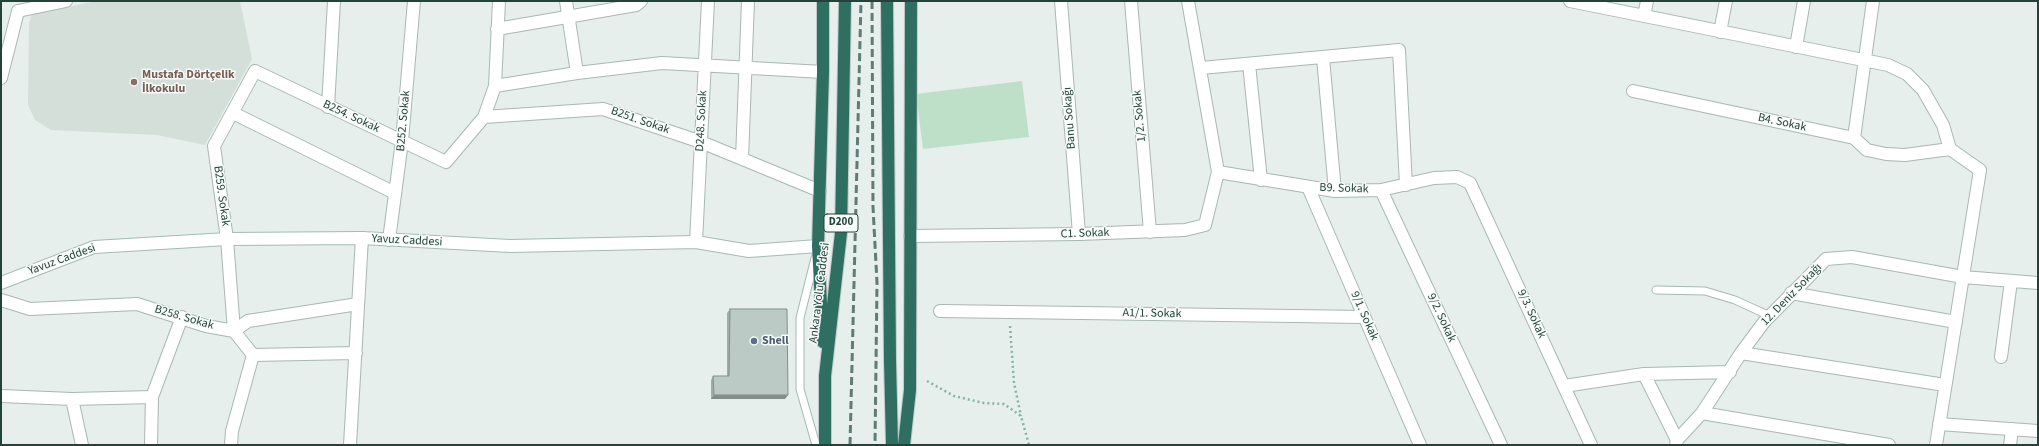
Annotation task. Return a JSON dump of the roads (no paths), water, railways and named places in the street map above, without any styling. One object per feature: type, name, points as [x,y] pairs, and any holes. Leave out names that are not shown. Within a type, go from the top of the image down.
[{"type":"highway","points":[[822,1],[823,72],[818,246],[825,376]]},
{"type":"highway","name":"Ankara Yolu Caddesi","points":[[825,445],[825,376],[841,233],[845,1]]},
{"type":"highway","points":[[887,1],[892,445]]},
{"type":"highway","points":[[904,445],[910,390],[911,1]]},
{"type":"street","points":[[1,78],[15,6],[66,1]]},
{"type":"street","points":[[328,107],[334,1]]},
{"type":"street","name":"B252. Sokak","points":[[389,240],[402,141],[414,1]]},
{"type":"street","points":[[484,117],[495,86],[499,1]]},
{"type":"street","points":[[566,1],[577,72]]},
{"type":"street","points":[[498,29],[636,5],[641,1]]},
{"type":"street","name":"D248. Sokak","points":[[696,242],[708,1]]},
{"type":"street","points":[[742,159],[748,1]]},
{"type":"street","name":"Banu Sokağı","points":[[1061,1],[1079,234]]},
{"type":"street","name":"1/2. Sokak","points":[[1131,1],[1150,232]]},
{"type":"street","points":[[1188,1],[1218,172]]},
{"type":"street","points":[[1570,1],[1888,65],[1907,74],[1923,90],[1943,125],[1950,149],[1980,170],[1936,445]]},
{"type":"street","points":[[1644,16],[1647,1]]},
{"type":"street","points":[[1720,32],[1726,1]]},
{"type":"street","points":[[1796,47],[1804,1]]},
{"type":"street","points":[[1872,1],[1854,138],[1867,150],[1886,154],[1905,155],[1950,149]]},
{"type":"street","points":[[1200,68],[1399,50],[1406,185]]},
{"type":"street","points":[[1323,58],[1335,191]]},
{"type":"street","points":[[495,86],[577,72],[662,63],[823,72]]},
{"type":"street","points":[[1249,64],[1261,180]]},
{"type":"street","name":"B254. Sokak","points":[[256,71],[328,107],[446,162],[484,117]]},
{"type":"street","name":"B259. Sokak","points":[[234,331],[227,239],[214,146],[256,71]]},
{"type":"street","name":"B4. Sokak","points":[[1633,91],[1854,138]]},
{"type":"street","name":"B251. Sokak","points":[[484,117],[603,109],[701,142],[820,191]]},
{"type":"street","points":[[233,113],[395,193]]},
{"type":"street","name":"C1. Sokak","points":[[910,236],[1079,234],[1185,230],[1205,225],[1218,172]]},
{"type":"street","name":"B9. Sokak","points":[[1218,172],[1335,191],[1381,190],[1434,178],[1456,177],[1470,183]]},
{"type":"street","name":"9/3. Sokak","points":[[1470,183],[1591,445]]},
{"type":"street","name":"9/1. Sokak","points":[[1308,187],[1420,445]]},
{"type":"street","name":"9/2. Sokak","points":[[1381,190],[1501,445]]},
{"type":"street","points":[[350,445],[362,238]]},
{"type":"street","name":"Yavuz Caddesi","points":[[1,282],[94,247],[227,239],[362,238],[510,246],[696,242],[749,251],[818,246]]},
{"type":"street","name":"12. Deniz Sokağı","points":[[1676,442],[1702,413],[1741,353],[1770,316],[1826,259],[1852,257],[1963,277],[2038,283]]},
{"type":"street","points":[[2001,357],[2011,281]]},
{"type":"street","points":[[1791,293],[1956,322]]},
{"type":"street","name":"B258. Sokak","points":[[1,300],[30,309],[137,304],[182,317],[206,326],[234,331]]},
{"type":"street","points":[[253,355],[234,331],[248,321],[358,304]]},
{"type":"street","name":"A1/1. Sokak","points":[[940,311],[1364,317]]},
{"type":"street","points":[[151,445],[152,397],[182,317]]},
{"type":"street","points":[[253,355],[356,352]]},
{"type":"street","points":[[1741,353],[1945,385]]},
{"type":"street","points":[[231,445],[232,431],[253,355]]},
{"type":"street","points":[[1564,386],[1644,374],[1730,372]]},
{"type":"street","points":[[1644,374],[1676,442]]},
{"type":"street","points":[[1,396],[72,399],[152,397]]},
{"type":"street","points":[[72,399],[82,445]]},
{"type":"street","points":[[1702,413],[1889,445]]},
{"type":"street","points":[[1939,424],[2038,431]]},
{"type":"street","points":[[2010,445],[2012,429]]},
{"type":"lane","points":[[816,445],[800,389],[800,318],[818,246]]},
{"type":"lane","points":[[1656,290],[1686,289],[1710,292],[1735,300],[1770,316]]},
{"type":"railway","points":[[850,445],[861,1]]},
{"type":"railway","points":[[872,1],[873,207],[877,283],[875,445]]},
{"type":"place","name":"Mustafa Dörtçelik İlkokulu","points":[[134,82]]},
{"type":"place","name":"Shell","points":[[754,341]]}]
